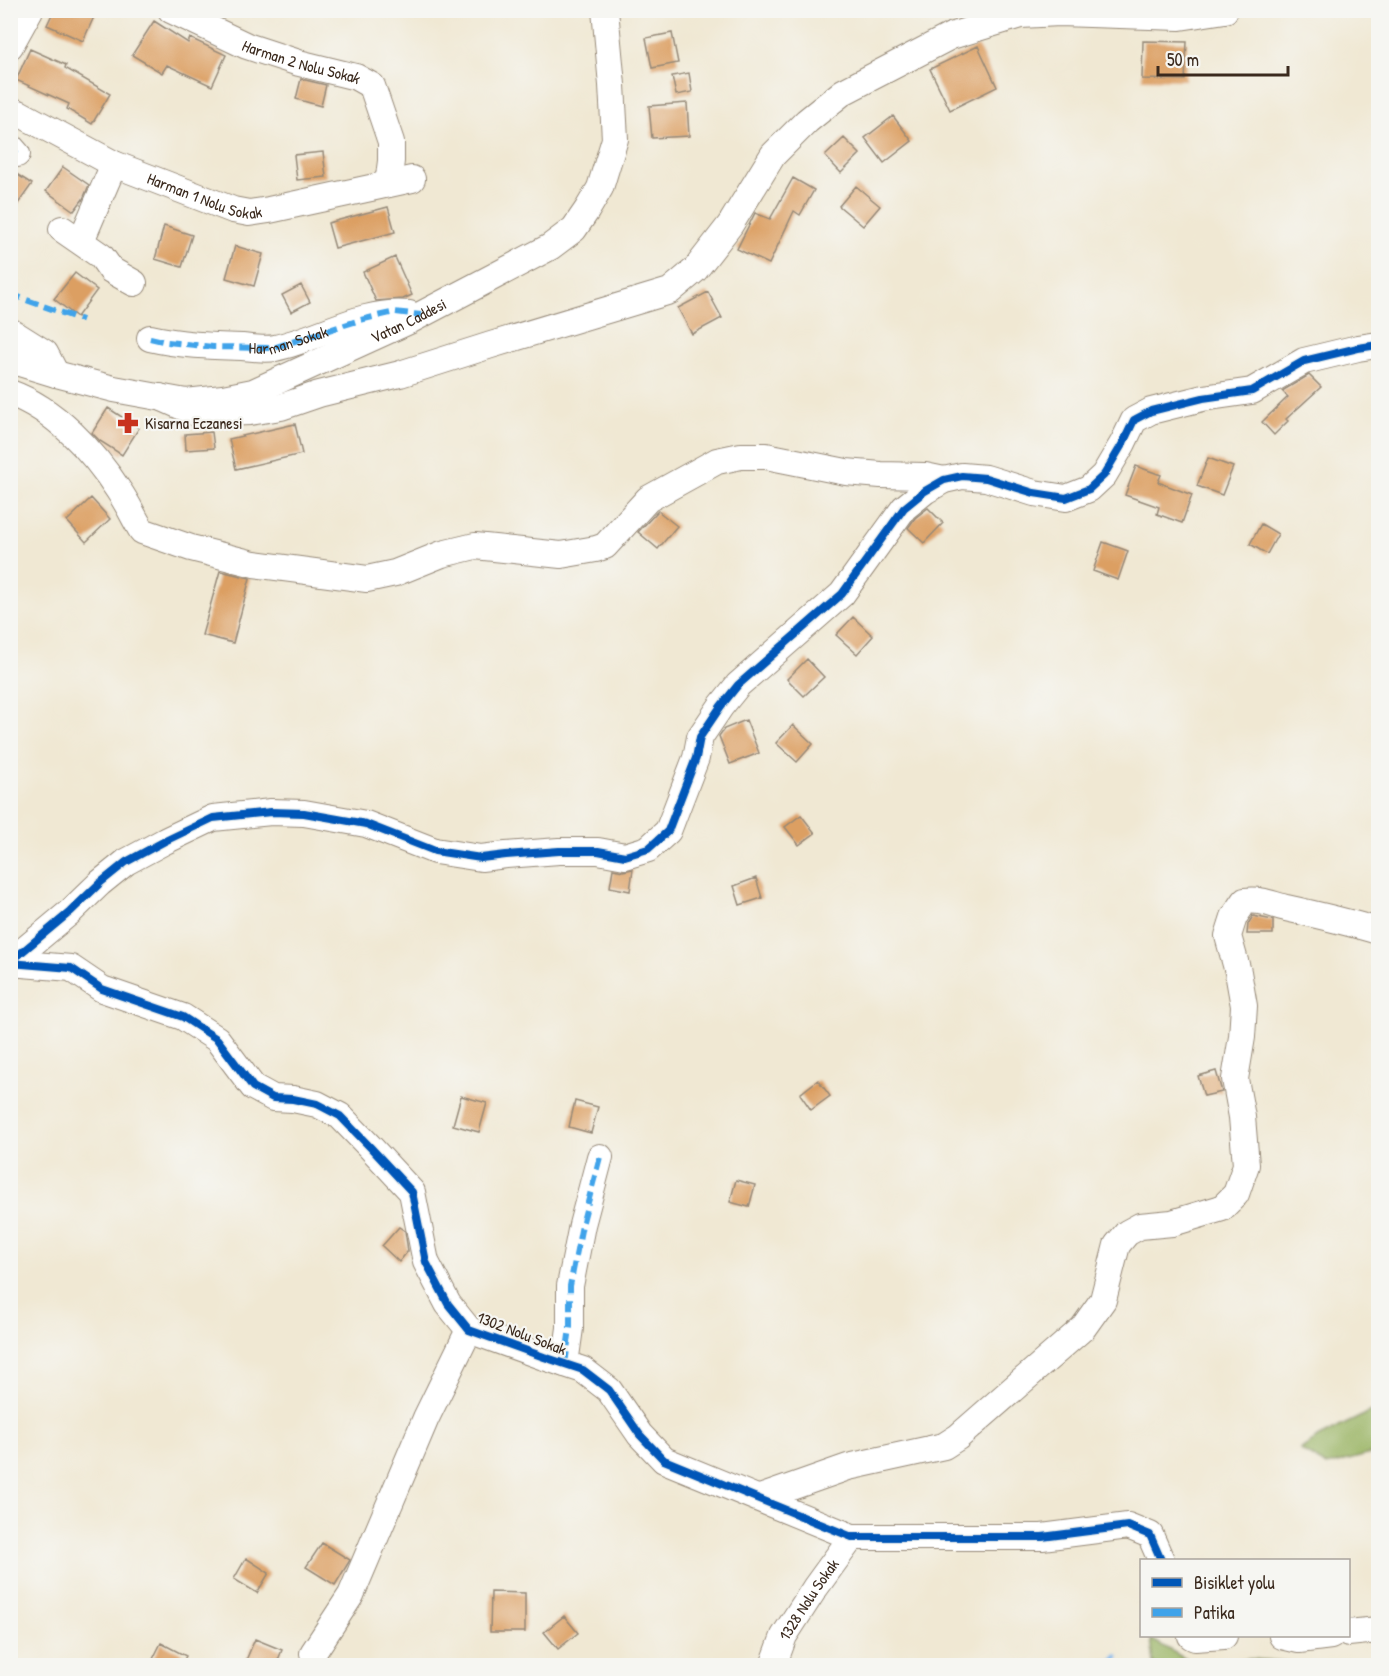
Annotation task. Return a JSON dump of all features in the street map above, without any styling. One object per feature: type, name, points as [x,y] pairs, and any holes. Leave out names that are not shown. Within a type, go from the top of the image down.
[{"type":"street","points":[[10,46],[30,10]]},
{"type":"street","name":"Harman 2 Nolu Sokak","points":[[171,10],[246,46],[299,63],[356,77],[372,86],[391,142],[391,161],[400,181]]},
{"type":"street","name":"Vatan Caddesi","points":[[10,360],[114,389],[186,402],[253,392],[422,315],[550,247],[573,230],[587,210],[600,188],[615,139],[605,10]]},
{"type":"street","points":[[160,397],[198,414],[250,412],[281,407],[319,394],[400,374],[670,291],[695,270],[730,225],[773,155],[807,121],[843,92],[951,36],[1020,15],[1060,12],[1180,17],[1226,10]]},
{"type":"street","name":"Harman 1 Nolu Sokak","points":[[10,110],[114,164],[233,210],[249,213],[400,181]]},
{"type":"street","points":[[114,164],[72,235],[101,256],[111,270],[134,283]]},
{"type":"street","name":"Harman Sokak","points":[[150,338],[167,342],[213,346],[273,348],[360,320],[395,312],[422,315]]},
{"type":"street","points":[[10,332],[45,353],[56,374]]},
{"type":"street","points":[[10,962],[126,862],[213,818],[271,812],[304,813],[366,824],[435,851],[481,858],[559,851],[598,851],[625,856],[648,849],[668,831],[696,758],[700,737],[721,706],[738,685],[842,594],[904,508],[925,491],[944,480],[962,476],[986,478],[1034,493],[1066,498],[1089,489],[1104,475],[1134,420],[1151,411],[1203,398],[1252,391],[1304,361],[1378,345]]},
{"type":"street","points":[[10,393],[52,416],[92,454],[120,492],[142,531],[191,548],[254,564],[367,579],[395,573],[442,554],[475,546],[561,555],[596,549],[605,546],[648,499],[717,461],[741,456],[766,456],[846,472],[925,476],[944,480]]},
{"type":"street","points":[[760,1498],[848,1467],[944,1446],[958,1437],[1083,1328],[1103,1300],[1116,1245],[1127,1233],[1140,1226],[1172,1223],[1222,1208],[1236,1194],[1246,1166],[1242,1117],[1235,1079],[1242,1037],[1244,1006],[1228,936],[1234,917],[1245,902],[1258,900],[1378,931]]},
{"type":"street","name":"1302 Nolu Sokak","points":[[10,962],[71,968],[102,989],[183,1017],[217,1039],[253,1087],[273,1098],[317,1104],[340,1116],[412,1192],[426,1262],[448,1304],[469,1330],[583,1370],[609,1390],[639,1435],[664,1460],[852,1537]]},
{"type":"street","points":[[565,1364],[570,1328],[570,1287],[582,1225],[600,1156]]},
{"type":"street","points":[[313,1653],[351,1595],[426,1418],[469,1330]]},
{"type":"street","points":[[852,1537],[1042,1537],[1128,1526],[1150,1535],[1161,1559]]},
{"type":"street","name":"1328 Nolu Sokak","points":[[773,1665],[784,1636],[852,1537]]},
{"type":"street","points":[[1350,1633],[1378,1630]]},
{"type":"street","points":[[1289,1637],[1299,1640],[1318,1637]]},
{"type":"green space","points":[[1378,1408],[1378,1452],[1327,1466],[1300,1450],[1319,1437]]},
{"type":"green space","points":[[1151,1639],[1194,1664],[1252,1659],[1299,1665],[1154,1665]]},
{"type":"building","points":[[54,10],[97,10],[83,41],[47,25]]},
{"type":"building","points":[[154,21],[188,43],[190,38],[226,55],[212,86],[167,65],[162,73],[132,55]]},
{"type":"building","points":[[672,33],[678,63],[652,68],[646,38]]},
{"type":"building","points":[[1143,41],[1187,42],[1185,80],[1142,79]]},
{"type":"building","points":[[978,46],[997,87],[950,110],[930,69]]},
{"type":"building","points":[[30,49],[66,65],[65,68],[110,94],[92,124],[67,109],[69,104],[16,80]]},
{"type":"building","points":[[689,73],[692,92],[676,95],[672,76]]},
{"type":"building","points":[[301,79],[326,85],[321,106],[296,99]]},
{"type":"building","points":[[687,103],[689,136],[652,138],[649,106]]},
{"type":"building","points":[[893,116],[912,141],[884,163],[865,138]]},
{"type":"building","points":[[844,138],[860,154],[841,173],[825,156]]},
{"type":"building","points":[[323,152],[326,177],[297,180],[294,155]]},
{"type":"building","points":[[63,167],[89,185],[74,211],[46,191]]},
{"type":"building","points":[[10,170],[32,184],[10,215]]},
{"type":"building","points":[[793,178],[814,190],[800,215],[794,211],[769,264],[737,249],[755,213],[770,219]]},
{"type":"building","points":[[856,186],[880,206],[863,226],[839,206]]},
{"type":"building","points":[[388,207],[395,232],[335,248],[328,223]]},
{"type":"building","points":[[164,226],[192,235],[182,267],[155,259]]},
{"type":"building","points":[[235,246],[263,254],[254,286],[226,278]]},
{"type":"building","points":[[395,257],[412,295],[403,299],[376,301],[363,272]]},
{"type":"building","points":[[75,273],[97,290],[77,317],[54,299]]},
{"type":"building","points":[[301,285],[310,302],[291,312],[282,295]]},
{"type":"building","points":[[708,292],[722,318],[692,334],[678,308]]},
{"type":"building","points":[[1309,375],[1321,387],[1286,419],[1288,421],[1274,435],[1262,422],[1288,397],[1282,391]]},
{"type":"building","points":[[108,408],[139,428],[122,455],[92,433]]},
{"type":"building","points":[[295,424],[302,454],[236,469],[229,439]]},
{"type":"building","points":[[212,432],[214,448],[186,450],[185,434]]},
{"type":"building","points":[[1208,458],[1233,467],[1222,495],[1197,486]]},
{"type":"building","points":[[1136,466],[1161,475],[1158,482],[1192,495],[1182,523],[1157,514],[1159,507],[1125,495]]},
{"type":"building","points":[[91,498],[110,519],[86,542],[67,521]]},
{"type":"building","points":[[928,508],[943,523],[924,543],[908,528],[915,518]]},
{"type":"building","points":[[658,511],[677,526],[658,549],[638,532]]},
{"type":"building","points":[[1261,524],[1278,534],[1267,554],[1250,544]]},
{"type":"building","points":[[1103,542],[1128,551],[1118,580],[1093,571]]},
{"type":"building","points":[[220,571],[250,578],[233,643],[202,635]]},
{"type":"building","points":[[853,617],[873,636],[857,654],[836,635]]},
{"type":"building","points":[[807,659],[824,677],[804,696],[787,679]]},
{"type":"building","points":[[746,720],[759,753],[730,764],[719,736],[724,729]]},
{"type":"building","points":[[793,725],[813,744],[797,762],[776,743]]},
{"type":"building","points":[[801,815],[815,833],[799,845],[785,827]]},
{"type":"building","points":[[613,869],[623,871],[633,869],[630,891],[610,887]]},
{"type":"building","points":[[756,878],[762,898],[740,905],[734,886]]},
{"type":"building","points":[[1253,916],[1273,920],[1273,934],[1247,934],[1248,924]]},
{"type":"building","points":[[1216,1071],[1222,1092],[1204,1096],[1198,1076]]},
{"type":"building","points":[[818,1080],[830,1096],[811,1110],[800,1094]]},
{"type":"building","points":[[461,1096],[487,1103],[479,1132],[453,1125]]},
{"type":"building","points":[[575,1101],[598,1107],[591,1133],[569,1127]]},
{"type":"building","points":[[736,1180],[755,1185],[749,1207],[730,1202]]},
{"type":"building","points":[[399,1227],[405,1231],[408,1251],[399,1262],[382,1246]]},
{"type":"building","points":[[322,1543],[350,1560],[335,1585],[306,1567]]},
{"type":"building","points":[[246,1558],[269,1573],[257,1593],[234,1579]]},
{"type":"building","points":[[491,1592],[525,1593],[525,1632],[490,1632]]},
{"type":"building","points":[[564,1616],[578,1633],[558,1649],[544,1632]]},
{"type":"building","points":[[255,1639],[282,1650],[276,1665],[244,1665]]},
{"type":"building","points":[[161,1643],[186,1656],[181,1665],[150,1665]]},
{"type":"waterway","points":[[1109,1666],[1117,1657]]},
{"type":"marked path","points":[[10,146],[17,154]]},
{"type":"marked path","points":[[10,294],[82,320]]},
{"type":"marked path","points":[[150,338],[213,347],[273,348],[360,320],[395,312],[421,315]]},
{"type":"marked path","points":[[565,1364],[570,1328],[570,1286],[582,1225],[600,1157]]},
{"type":"cycle path","points":[[10,962],[126,862],[213,818],[271,812],[304,813],[366,824],[435,851],[481,858],[559,851],[598,851],[625,856],[648,849],[668,831],[696,758],[700,737],[721,706],[738,685],[842,594],[904,508],[925,491],[944,480],[962,476],[986,478],[1034,493],[1066,498],[1089,489],[1104,475],[1134,420],[1151,411],[1203,398],[1252,391],[1304,361],[1378,345]]},
{"type":"cycle path","points":[[10,963],[71,968],[102,989],[183,1017],[217,1039],[253,1087],[273,1098],[317,1104],[340,1116],[412,1192],[426,1262],[448,1304],[469,1330],[583,1370],[609,1390],[640,1435],[664,1460],[852,1537],[1042,1537],[1128,1526],[1150,1535],[1161,1559]]},
{"type":"place","name":"Kisarna Eczanesi","points":[[128,423]]}]
